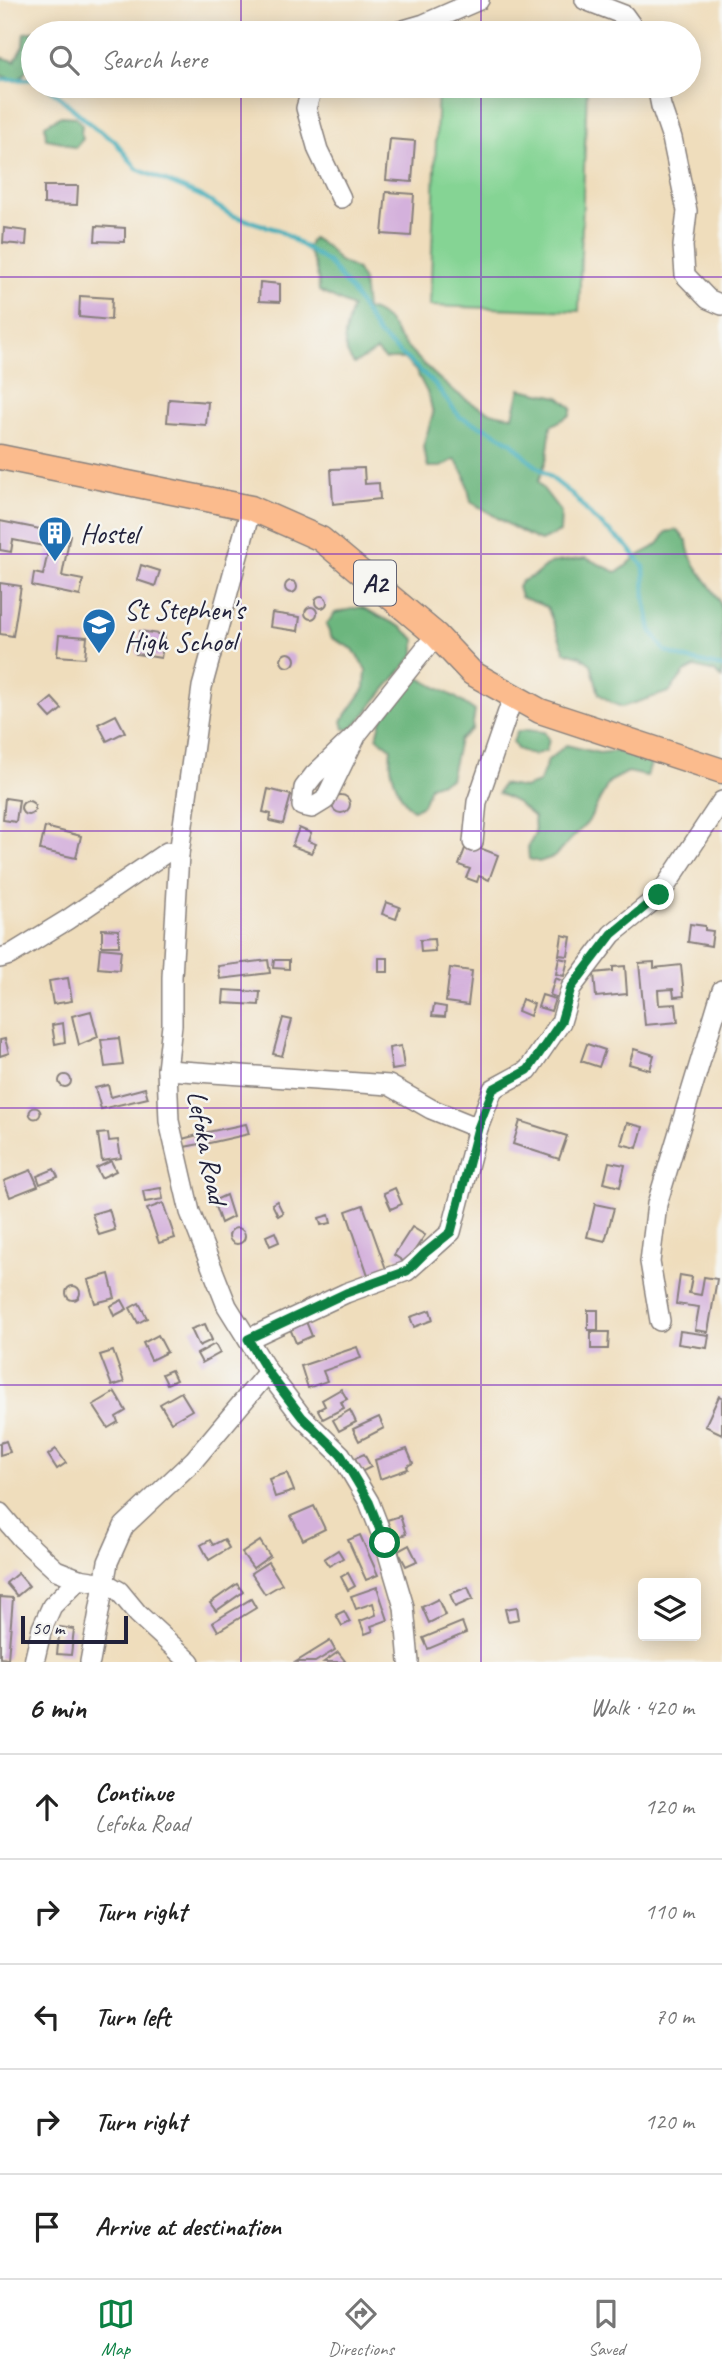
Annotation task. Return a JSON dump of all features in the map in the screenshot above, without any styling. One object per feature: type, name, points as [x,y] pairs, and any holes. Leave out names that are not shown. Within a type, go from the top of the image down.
[{"type":"main road","name":"A2","points":[[0,457],[251,508],[321,539],[436,635],[472,673],[513,697],[540,711],[722,771]]},
{"type":"street","points":[[431,21],[479,0]]},
{"type":"street","points":[[585,0],[624,15],[628,21]]},
{"type":"street","points":[[309,98],[306,108],[318,150],[341,198]]},
{"type":"street","points":[[659,98],[672,138],[687,211],[683,246],[685,275],[708,299],[722,305]]},
{"type":"street","name":"Lefoka Road","points":[[251,508],[202,687],[179,854],[172,1024],[167,1070],[169,1121],[190,1212],[227,1306],[268,1372],[302,1417],[341,1455],[369,1502],[385,1543],[404,1607],[409,1662]]},
{"type":"street","points":[[357,734],[436,635]]},
{"type":"street","points":[[473,842],[477,802],[513,697]]},
{"type":"street","points":[[248,1339],[346,1293],[407,1271],[451,1232],[478,1128],[493,1089],[528,1070],[561,1022],[571,988],[612,934],[659,895],[722,801]]},
{"type":"street","points":[[0,958],[10,955],[67,920],[167,852],[179,854]]},
{"type":"street","points":[[660,1321],[650,1262],[657,1204],[722,990]]},
{"type":"street","points":[[167,1070],[389,1085],[431,1109],[478,1128]]},
{"type":"street","points":[[90,1662],[108,1562],[124,1526],[194,1460],[268,1372]]},
{"type":"street","points":[[0,1513],[21,1538],[56,1570],[79,1579],[105,1583],[119,1591],[138,1614],[190,1662]]},
{"type":"street","points":[[34,1662],[52,1606],[79,1579]]},
{"type":"green space","points":[[21,50],[21,77],[17,81],[0,75],[0,57],[15,61]]},
{"type":"green space","points":[[438,98],[587,98],[579,311],[430,306]]},
{"type":"green space","points":[[61,116],[76,117],[82,125],[83,139],[75,148],[46,139],[45,125]]},
{"type":"green space","points":[[313,238],[327,247],[339,261],[356,269],[363,281],[366,309],[385,319],[421,362],[465,399],[497,414],[513,416],[520,389],[559,397],[572,408],[570,415],[551,426],[547,458],[538,482],[561,512],[560,532],[541,541],[471,502],[465,475],[455,459],[441,467],[428,467],[423,447],[433,414],[429,396],[416,371],[404,359],[385,359],[377,351],[354,364],[345,343],[352,307],[319,291],[316,268],[306,248]]},
{"type":"green space","points":[[677,530],[687,541],[692,559],[714,592],[722,610],[722,678],[715,672],[695,667],[685,672],[669,692],[622,707],[599,694],[591,664],[580,656],[565,652],[547,607],[521,597],[518,587],[522,581],[534,576],[550,563],[586,558],[616,572],[655,546],[666,532]]},
{"type":"green space","points":[[361,607],[401,627],[415,639],[415,654],[352,729],[344,729],[342,721],[365,688],[366,670],[353,649],[332,638],[326,625],[335,613]]},
{"type":"green space","points":[[417,677],[475,711],[472,729],[459,740],[450,779],[430,786],[423,805],[413,810],[402,798],[395,782],[391,748],[377,737],[382,718],[396,703],[407,685]]},
{"type":"green space","points":[[517,732],[544,732],[549,740],[546,751],[533,755],[517,749],[513,742]]},
{"type":"green space","points":[[566,745],[599,753],[617,751],[651,764],[647,776],[628,772],[609,782],[588,822],[554,857],[539,862],[529,859],[528,847],[535,834],[534,817],[516,802],[498,793],[502,784],[524,788],[539,783],[548,760]]},
{"type":"building","points":[[390,139],[415,141],[412,182],[386,180]]},
{"type":"building","points":[[44,186],[78,186],[77,205],[44,204]]},
{"type":"building","points":[[386,192],[414,194],[411,236],[382,234]]},
{"type":"building","points":[[96,226],[125,228],[125,242],[95,241]]},
{"type":"building","points":[[4,228],[27,231],[26,245],[3,243]]},
{"type":"building","points":[[260,282],[280,284],[280,302],[259,301]]},
{"type":"building","points":[[80,296],[112,298],[111,320],[79,317]]},
{"type":"building","points":[[169,399],[208,402],[206,425],[167,422]]},
{"type":"building","points":[[364,468],[365,484],[379,483],[380,499],[333,504],[331,469]]},
{"type":"building","name":"Hostel","points":[[0,521],[70,535],[62,576],[83,580],[80,596],[32,586],[34,573],[43,575],[49,547],[13,540],[11,552],[0,550]]},
{"type":"building","points":[[141,565],[160,571],[155,586],[137,580]]},
{"type":"building","points":[[291,581],[297,587],[291,593],[285,587]]},
{"type":"building","points":[[0,583],[21,586],[13,636],[0,634]]},
{"type":"building","points":[[321,596],[327,602],[321,608],[315,602]]},
{"type":"building","points":[[311,607],[317,613],[311,619],[305,613]]},
{"type":"building","points":[[272,613],[300,617],[298,631],[270,627]]},
{"type":"building","points":[[140,631],[165,635],[161,658],[136,654]]},
{"type":"building","points":[[59,635],[87,637],[85,658],[57,656]]},
{"type":"building","points":[[285,653],[291,653],[295,660],[291,667],[285,667],[281,663],[281,657]]},
{"type":"building","points":[[52,698],[62,709],[51,718],[41,707]]},
{"type":"building","points":[[116,715],[125,732],[107,741],[98,724]]},
{"type":"building","points":[[268,789],[291,795],[283,824],[270,821],[271,814],[263,812]]},
{"type":"building","points":[[341,795],[347,798],[350,804],[347,810],[341,813],[335,810],[332,804],[335,798]]},
{"type":"building","points":[[5,798],[19,800],[16,822],[3,820]]},
{"type":"building","points":[[25,801],[31,801],[35,808],[31,815],[25,815],[21,811],[21,805]]},
{"type":"building","points":[[45,827],[81,836],[76,858],[40,850]]},
{"type":"building","points":[[299,828],[311,833],[308,841],[316,844],[311,853],[292,846]]},
{"type":"building","points":[[467,843],[498,855],[489,880],[479,876],[477,882],[466,878],[470,869],[459,865]]},
{"type":"building","points":[[386,902],[400,907],[396,919],[382,914]]},
{"type":"building","points":[[690,924],[705,926],[705,930],[713,931],[711,946],[688,942]]},
{"type":"building","points":[[102,929],[119,930],[119,946],[102,946]]},
{"type":"building","points":[[562,935],[571,937],[568,956],[559,955]]},
{"type":"building","points":[[434,939],[435,951],[421,952],[420,940]]},
{"type":"building","points":[[100,948],[121,950],[119,970],[98,968]]},
{"type":"building","points":[[379,958],[388,958],[388,972],[379,972]]},
{"type":"building","points":[[559,958],[568,960],[564,976],[556,974]]},
{"type":"building","points":[[268,960],[270,973],[220,979],[218,966]]},
{"type":"building","points":[[274,960],[289,960],[289,969],[273,968]]},
{"type":"building","points":[[654,962],[654,968],[681,965],[684,996],[674,997],[673,989],[658,990],[659,1005],[676,1004],[678,1022],[645,1025],[639,963]]},
{"type":"building","points":[[625,966],[627,994],[596,997],[594,973],[613,971],[613,967]]},
{"type":"building","points":[[450,968],[472,971],[468,1005],[446,1002]]},
{"type":"building","points":[[68,978],[72,1001],[53,1004],[49,981]]},
{"type":"building","points":[[555,978],[563,981],[558,998],[550,995]]},
{"type":"building","points":[[224,990],[260,992],[259,1005],[223,1003]]},
{"type":"building","points":[[542,995],[555,999],[551,1011],[538,1007]]},
{"type":"building","points":[[522,999],[534,1004],[530,1016],[518,1011]]},
{"type":"building","points":[[434,1005],[446,1007],[445,1017],[432,1016]]},
{"type":"building","points":[[91,1011],[98,1037],[79,1045],[72,1016]]},
{"type":"building","points":[[283,1018],[292,1020],[282,1056],[273,1054]]},
{"type":"building","points":[[63,1023],[65,1042],[55,1044],[52,1025]]},
{"type":"building","points":[[119,1038],[123,1065],[105,1067],[101,1040]]},
{"type":"building","points":[[5,1039],[9,1053],[0,1056],[0,1040]]},
{"type":"building","points":[[587,1044],[605,1050],[599,1067],[581,1061]]},
{"type":"building","points":[[401,1046],[404,1068],[392,1070],[389,1048]]},
{"type":"building","points":[[634,1049],[654,1055],[650,1070],[629,1064]]},
{"type":"building","points":[[65,1075],[71,1081],[65,1087],[59,1081]]},
{"type":"building","points":[[108,1085],[111,1097],[145,1088],[148,1098],[101,1109],[95,1088]]},
{"type":"building","points":[[35,1107],[41,1113],[35,1119],[29,1113]]},
{"type":"building","points":[[520,1121],[567,1136],[559,1159],[513,1144]]},
{"type":"building","points":[[627,1123],[643,1127],[637,1148],[621,1144]]},
{"type":"building","points":[[246,1124],[249,1134],[205,1144],[203,1133]]},
{"type":"building","points":[[108,1133],[109,1141],[118,1140],[121,1158],[102,1161],[98,1134]]},
{"type":"building","points":[[198,1135],[200,1144],[184,1147],[182,1139]]},
{"type":"building","points":[[111,1161],[116,1171],[101,1178],[96,1168]]},
{"type":"building","points":[[609,1162],[625,1165],[620,1187],[604,1183]]},
{"type":"building","points":[[54,1169],[58,1177],[40,1184],[37,1176]]},
{"type":"building","points":[[31,1170],[38,1186],[10,1197],[4,1181]]},
{"type":"building","points":[[161,1188],[163,1199],[145,1202],[143,1191]]},
{"type":"building","points":[[395,1188],[402,1204],[391,1209],[384,1193]]},
{"type":"building","points":[[226,1195],[233,1217],[221,1223],[213,1201]]},
{"type":"building","points":[[277,1201],[283,1213],[278,1216],[272,1204]]},
{"type":"building","points":[[163,1203],[175,1238],[159,1243],[147,1209]]},
{"type":"building","points":[[595,1204],[614,1208],[605,1241],[587,1237]]},
{"type":"building","points":[[363,1205],[386,1269],[368,1275],[346,1211]]},
{"type":"building","points":[[109,1209],[115,1230],[99,1235],[92,1214]]},
{"type":"building","points":[[329,1215],[331,1223],[321,1225],[319,1218]]},
{"type":"building","points":[[412,1227],[425,1235],[406,1263],[394,1255]]},
{"type":"building","points":[[237,1228],[243,1230],[243,1242],[237,1244],[231,1242],[229,1236],[231,1230]]},
{"type":"building","points":[[275,1232],[279,1242],[270,1246],[266,1236]]},
{"type":"building","points":[[109,1274],[115,1298],[95,1303],[88,1280]]},
{"type":"building","points":[[680,1275],[692,1277],[689,1293],[701,1295],[704,1277],[717,1279],[708,1332],[695,1330],[699,1307],[676,1304]]},
{"type":"building","points":[[70,1286],[76,1286],[80,1293],[76,1300],[70,1300],[66,1296],[66,1290]]},
{"type":"building","points":[[122,1300],[127,1309],[114,1316],[110,1306]]},
{"type":"building","points":[[139,1303],[147,1318],[138,1323],[130,1308]]},
{"type":"building","points":[[430,1310],[433,1320],[414,1327],[410,1317]]},
{"type":"building","points":[[588,1310],[598,1310],[598,1330],[588,1330]]},
{"type":"building","points":[[305,1319],[312,1336],[296,1343],[289,1326]]},
{"type":"building","points":[[205,1324],[212,1340],[199,1346],[191,1329]]},
{"type":"building","points":[[680,1331],[709,1335],[707,1348],[678,1344]]},
{"type":"building","points":[[591,1332],[609,1332],[608,1349],[591,1349]]},
{"type":"building","points":[[158,1335],[167,1352],[151,1360],[143,1343]]},
{"type":"building","points":[[215,1344],[220,1353],[202,1363],[197,1354]]},
{"type":"building","points":[[357,1347],[361,1358],[323,1371],[327,1381],[308,1388],[301,1366]]},
{"type":"building","points":[[113,1351],[124,1382],[112,1386],[100,1355]]},
{"type":"building","points":[[171,1370],[176,1380],[167,1384],[162,1374]]},
{"type":"building","points":[[341,1389],[347,1399],[341,1402],[344,1408],[323,1419],[318,1410],[325,1406],[322,1400]]},
{"type":"building","points":[[115,1392],[126,1411],[116,1417],[118,1422],[108,1428],[93,1405]]},
{"type":"building","points":[[181,1392],[192,1410],[171,1422],[160,1404]]},
{"type":"building","points":[[719,1396],[722,1397],[722,1434],[705,1426]]},
{"type":"building","points":[[350,1410],[356,1422],[339,1431],[333,1420]]},
{"type":"building","points":[[379,1417],[384,1428],[359,1441],[353,1429]]},
{"type":"building","points":[[6,1441],[10,1452],[0,1455],[0,1443]]},
{"type":"building","points":[[56,1449],[66,1463],[57,1469],[48,1455]]},
{"type":"building","points":[[407,1449],[413,1463],[407,1466],[408,1469],[380,1479],[375,1460]]},
{"type":"building","points":[[364,1454],[371,1467],[361,1472],[355,1458]]},
{"type":"building","points":[[287,1473],[294,1491],[275,1497],[269,1479]]},
{"type":"building","points":[[314,1506],[325,1529],[303,1540],[291,1516]]},
{"type":"building","points":[[400,1516],[406,1534],[394,1538],[387,1520]]},
{"type":"building","points":[[360,1535],[378,1575],[366,1580],[348,1540]]},
{"type":"building","points":[[224,1539],[229,1548],[209,1560],[201,1545],[210,1540],[213,1545]]},
{"type":"building","points":[[260,1541],[270,1556],[253,1568],[242,1553]]},
{"type":"building","points":[[409,1545],[417,1561],[406,1566],[398,1551]]},
{"type":"building","points":[[338,1550],[343,1558],[329,1566],[324,1559]]},
{"type":"building","points":[[268,1562],[282,1584],[265,1594],[251,1573]]},
{"type":"building","points":[[18,1573],[29,1586],[17,1596],[6,1583]]},
{"type":"building","points":[[348,1573],[355,1586],[348,1590],[341,1577]]},
{"type":"building","points":[[237,1584],[243,1592],[216,1611],[210,1603]]},
{"type":"building","points":[[377,1587],[388,1620],[371,1626],[373,1631],[365,1634],[360,1621],[376,1615],[373,1603],[356,1609],[351,1596]]},
{"type":"building","points":[[468,1587],[473,1599],[455,1607],[450,1594]]},
{"type":"building","points":[[0,1597],[13,1598],[8,1659],[0,1658]]},
{"type":"building","points":[[251,1599],[256,1608],[218,1631],[213,1622]]},
{"type":"building","points":[[438,1599],[445,1615],[429,1623],[422,1607]]},
{"type":"building","points":[[517,1607],[519,1619],[508,1621],[505,1609]]},
{"type":"building","points":[[344,1611],[350,1622],[342,1626],[336,1615]]},
{"type":"building","points":[[462,1622],[466,1633],[428,1649],[423,1638]]},
{"type":"building","points":[[60,1627],[74,1629],[71,1655],[57,1654]]},
{"type":"building","points":[[330,1641],[335,1650],[315,1662],[296,1662]]},
{"type":"building","points":[[338,1652],[345,1661],[324,1662]]},
{"type":"waterway","points":[[0,80],[21,79]]},
{"type":"waterway","points":[[61,98],[95,128],[114,140],[137,169],[201,196],[231,215],[278,230],[328,262],[353,293],[378,334],[433,382],[460,417],[512,443],[628,547],[644,567],[645,599],[651,630],[665,651],[722,667]]},
{"type":"place","name":"Hostel","points":[[55,563]]},
{"type":"place","name":"St Stephen's High School","points":[[99,655]]},
{"type":"route","points":[[385,1543],[369,1502],[341,1455],[302,1417],[268,1372],[248,1339],[346,1293],[407,1271],[451,1232],[478,1128],[493,1089],[528,1070],[561,1022],[571,988],[612,934],[659,895]]}]
